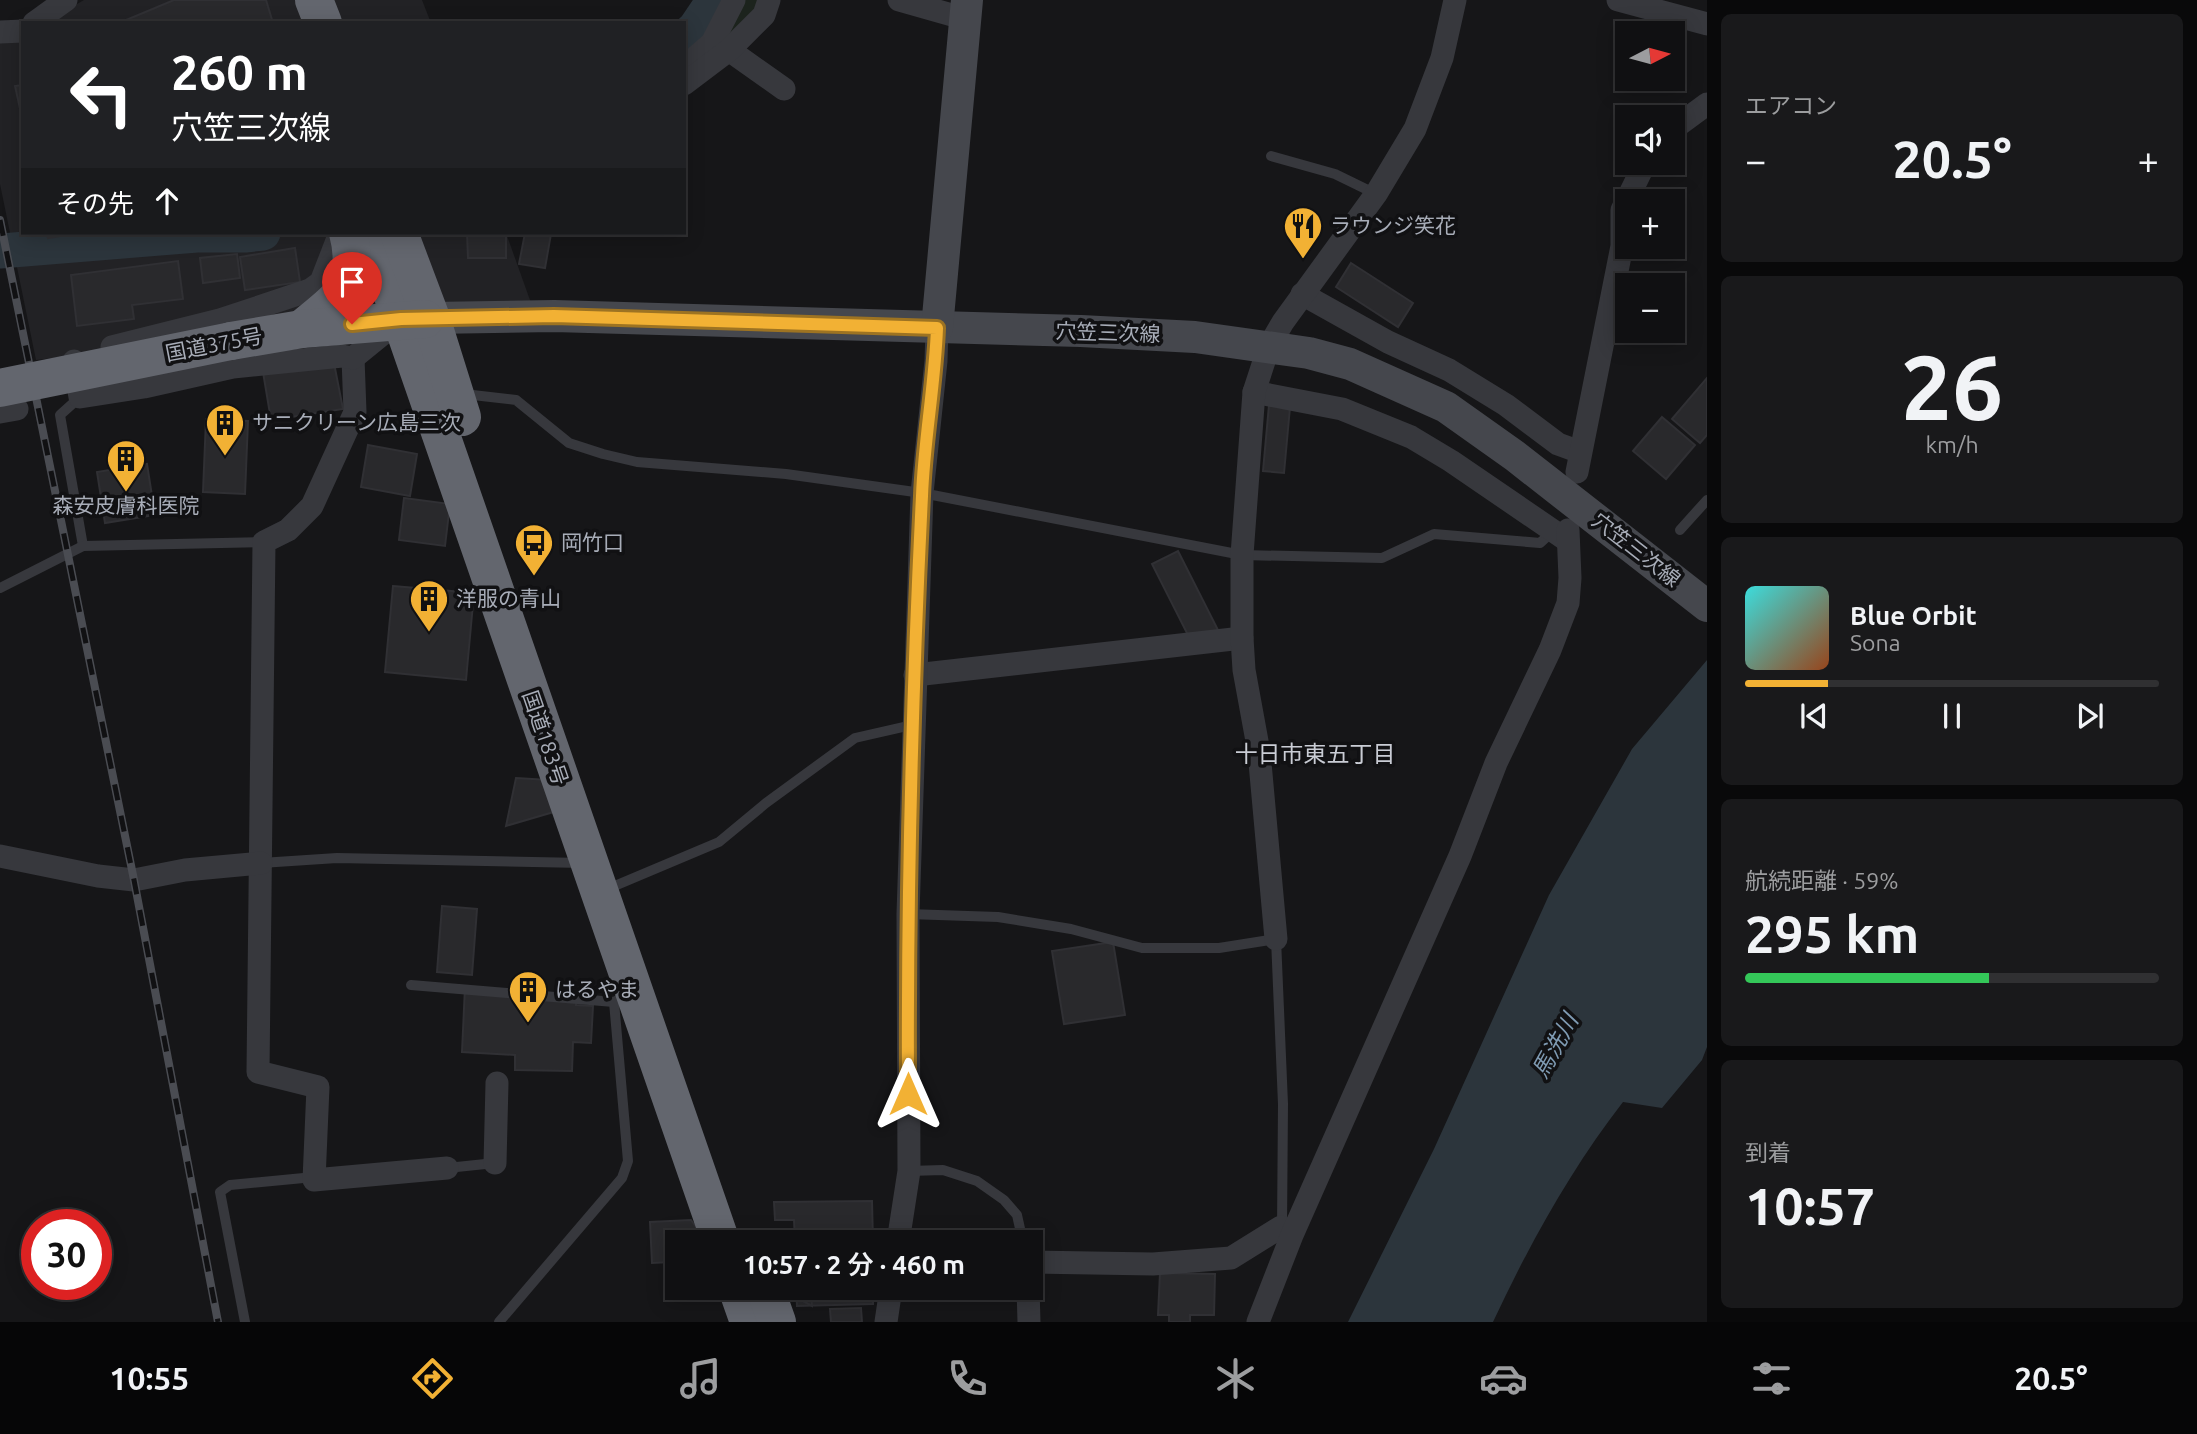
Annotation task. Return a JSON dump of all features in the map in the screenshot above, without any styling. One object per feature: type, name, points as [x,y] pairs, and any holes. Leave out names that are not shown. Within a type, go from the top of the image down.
[{"type":"highway","points":[[290,0],[298,21]]},
{"type":"highway","points":[[314,0],[322,21]]},
{"type":"highway","points":[[302,329],[343,291],[350,271],[353,248],[349,235]]},
{"type":"highway","name":"国道183号","points":[[372,235],[454,393],[603,880],[623,997],[716,1230]]},
{"type":"highway","name":"国道183号","points":[[400,235],[416,319],[603,880],[744,1230]]},
{"type":"highway","name":"国道375号","points":[[5,390],[231,341],[302,329],[416,319]]},
{"type":"highway","points":[[741,1300],[749,1322]]},
{"type":"highway","points":[[770,1300],[778,1322]]},
{"type":"main road","points":[[937,328],[966,10]]},
{"type":"main road","name":"穴笠三次線","points":[[416,319],[554,316],[1081,331],[1182,336],[1309,353],[1350,364],[1446,407],[1515,456],[1707,606]]},
{"type":"street","points":[[37,21],[66,0]]},
{"type":"street","points":[[686,65],[712,43],[734,0]]},
{"type":"street","points":[[686,82],[729,50],[764,15],[769,0]]},
{"type":"street","points":[[898,0],[966,10]]},
{"type":"street","points":[[1276,939],[1259,752],[1244,670],[1242,638],[1242,555],[1254,392],[1269,346],[1302,294],[1376,194],[1415,129],[1441,58],[1455,0]]},
{"type":"street","points":[[1618,0],[1703,15]]},
{"type":"street","points":[[0,32],[21,31]]},
{"type":"street","points":[[729,50],[784,89]]},
{"type":"street","points":[[1685,120],[1707,104]]},
{"type":"street","points":[[1302,294],[1388,342],[1449,370],[1506,405],[1579,462],[1622,246],[1622,209],[1639,175]]},
{"type":"street","points":[[339,235],[321,282],[310,290],[220,320],[63,358],[80,397],[144,387],[233,367],[342,356],[352,358],[416,319]]},
{"type":"street","points":[[900,1230],[909,1171],[908,914],[912,725],[922,493],[937,328]]},
{"type":"street","points":[[352,358],[355,412],[312,506],[288,530],[264,542],[258,1072],[318,1087],[314,1180],[447,1168]]},
{"type":"street","points":[[1254,392],[1342,409],[1411,437],[1563,534],[1568,603],[1550,650],[1496,763],[1460,856],[1287,1231],[1258,1322]]},
{"type":"street","points":[[915,675],[1242,638]]},
{"type":"street","points":[[0,856],[97,876],[134,880],[184,870],[261,863]]},
{"type":"street","points":[[495,1163],[497,1083]]},
{"type":"street","points":[[1043,1262],[1153,1264],[1231,1258],[1287,1231]]},
{"type":"street","points":[[887,1322],[890,1300]]},
{"type":"street","points":[[1028,1300],[1029,1322]]},
{"type":"lane","points":[[1270,156],[1335,174],[1376,194]]},
{"type":"lane","points":[[454,393],[516,400],[569,443],[637,461],[786,474],[922,493],[1242,555],[1382,558],[1434,534],[1540,543],[1563,534]]},
{"type":"lane","points":[[80,397],[60,415],[83,546]]},
{"type":"lane","points":[[1680,530],[1707,500]]},
{"type":"lane","points":[[0,588],[83,546],[264,542]]},
{"type":"lane","points":[[261,863],[337,858],[603,880],[719,842],[766,803],[855,738],[912,725]]},
{"type":"lane","points":[[908,914],[998,917],[1071,929],[1142,948],[1219,948],[1276,939],[1287,1231]]},
{"type":"lane","points":[[411,985],[623,997],[628,1161],[622,1178],[499,1322]]},
{"type":"lane","points":[[447,1168],[495,1163]]},
{"type":"lane","points":[[909,1171],[943,1170],[976,1181],[1004,1200],[1017,1215],[1020,1230]]},
{"type":"lane","points":[[245,1322],[220,1192],[229,1185],[314,1177]]},
{"type":"shaded area","points":[[84,0],[422,0],[430,21],[47,21]]},
{"type":"shaded area","points":[[745,0],[763,0],[724,40]]},
{"type":"shaded area","points":[[21,35],[21,235],[507,235],[535,314],[353,324],[36,360],[0,184],[0,38]]},
{"type":"water","name":"馬洗川","points":[[1707,660],[1707,1047],[1702,1060],[1662,1108],[1623,1102],[1552,1208],[1493,1322],[1348,1322],[1434,1149],[1549,895],[1632,749]]},
{"type":"building","points":[[174,0],[266,0],[272,21],[124,21]]},
{"type":"building","points":[[21,85],[21,113],[15,86]]},
{"type":"building","points":[[467,235],[506,235],[506,258],[468,258]]},
{"type":"building","points":[[525,235],[551,235],[545,268],[519,264]]},
{"type":"building","points":[[295,248],[300,282],[245,290],[240,257]]},
{"type":"building","points":[[237,254],[240,278],[203,283],[200,258]]},
{"type":"building","points":[[178,261],[183,299],[132,305],[134,319],[77,326],[71,275]]},
{"type":"building","points":[[1351,263],[1413,303],[1398,327],[1336,287]]},
{"type":"building","points":[[333,358],[343,409],[271,420],[263,372]]},
{"type":"building","points":[[1707,378],[1707,435],[1700,443],[1672,419]]},
{"type":"building","points":[[1269,405],[1290,407],[1284,473],[1263,471]]},
{"type":"building","points":[[1662,417],[1695,445],[1666,479],[1633,451]]},
{"type":"building","name":"サニクリーン広島三次","points":[[206,419],[248,421],[245,494],[203,492]]},
{"type":"building","points":[[368,445],[417,454],[410,496],[361,487]]},
{"type":"building","name":"森安皮膚科医院","points":[[147,464],[155,515],[105,523],[97,472]]},
{"type":"building","points":[[404,498],[450,504],[445,546],[399,540]]},
{"type":"building","points":[[1178,551],[1220,634],[1194,647],[1152,564]]},
{"type":"building","name":"洋服の青山","points":[[393,586],[474,593],[466,680],[385,672]]},
{"type":"building","points":[[516,778],[548,780],[557,811],[506,826]]},
{"type":"building","points":[[442,906],[477,909],[472,975],[437,972]]},
{"type":"building","points":[[1113,942],[1125,1015],[1064,1024],[1052,951]]},
{"type":"building","name":"はるやま","points":[[465,987],[576,995],[576,1005],[593,1006],[591,1043],[573,1042],[572,1071],[515,1070],[515,1055],[462,1052]]},
{"type":"building","points":[[872,1201],[873,1230],[794,1230],[794,1220],[775,1220],[774,1202]]},
{"type":"building","points":[[691,1220],[698,1230],[665,1230],[665,1262],[652,1263],[650,1222]]},
{"type":"building","points":[[1160,1273],[1215,1274],[1214,1315],[1190,1315],[1190,1322],[1169,1322],[1169,1315],[1158,1315]]},
{"type":"building","points":[[797,1300],[873,1300],[873,1304],[797,1306]]},
{"type":"building","points":[[801,1300],[812,1300],[812,1306]]},
{"type":"building","points":[[861,1308],[862,1322],[831,1322],[830,1309]]},
{"type":"waterway","points":[[686,36],[695,28],[714,0]]},
{"type":"waterway","points":[[0,251],[197,235]]},
{"type":"waterway","points":[[197,235],[245,235]]},
{"type":"railway","points":[[0,220],[134,880],[218,1322]]},
{"type":"place","name":"ラウンジ笑花","points":[[1303,260]]},
{"type":"place","name":"サニクリーン広島三次","points":[[225,457]]},
{"type":"place","name":"森安皮膚科医院","points":[[126,493]]},
{"type":"place","name":"岡竹口","points":[[534,577]]},
{"type":"place","name":"洋服の青山","points":[[429,633]]},
{"type":"place","name":"はるやま","points":[[528,1024]]},
{"type":"district","name":"十日市東五丁目","points":[[1315,754]]},
{"type":"route","points":[[352,324],[401,319],[554,316],[937,328],[922,493],[912,725],[908,1094]]}]
